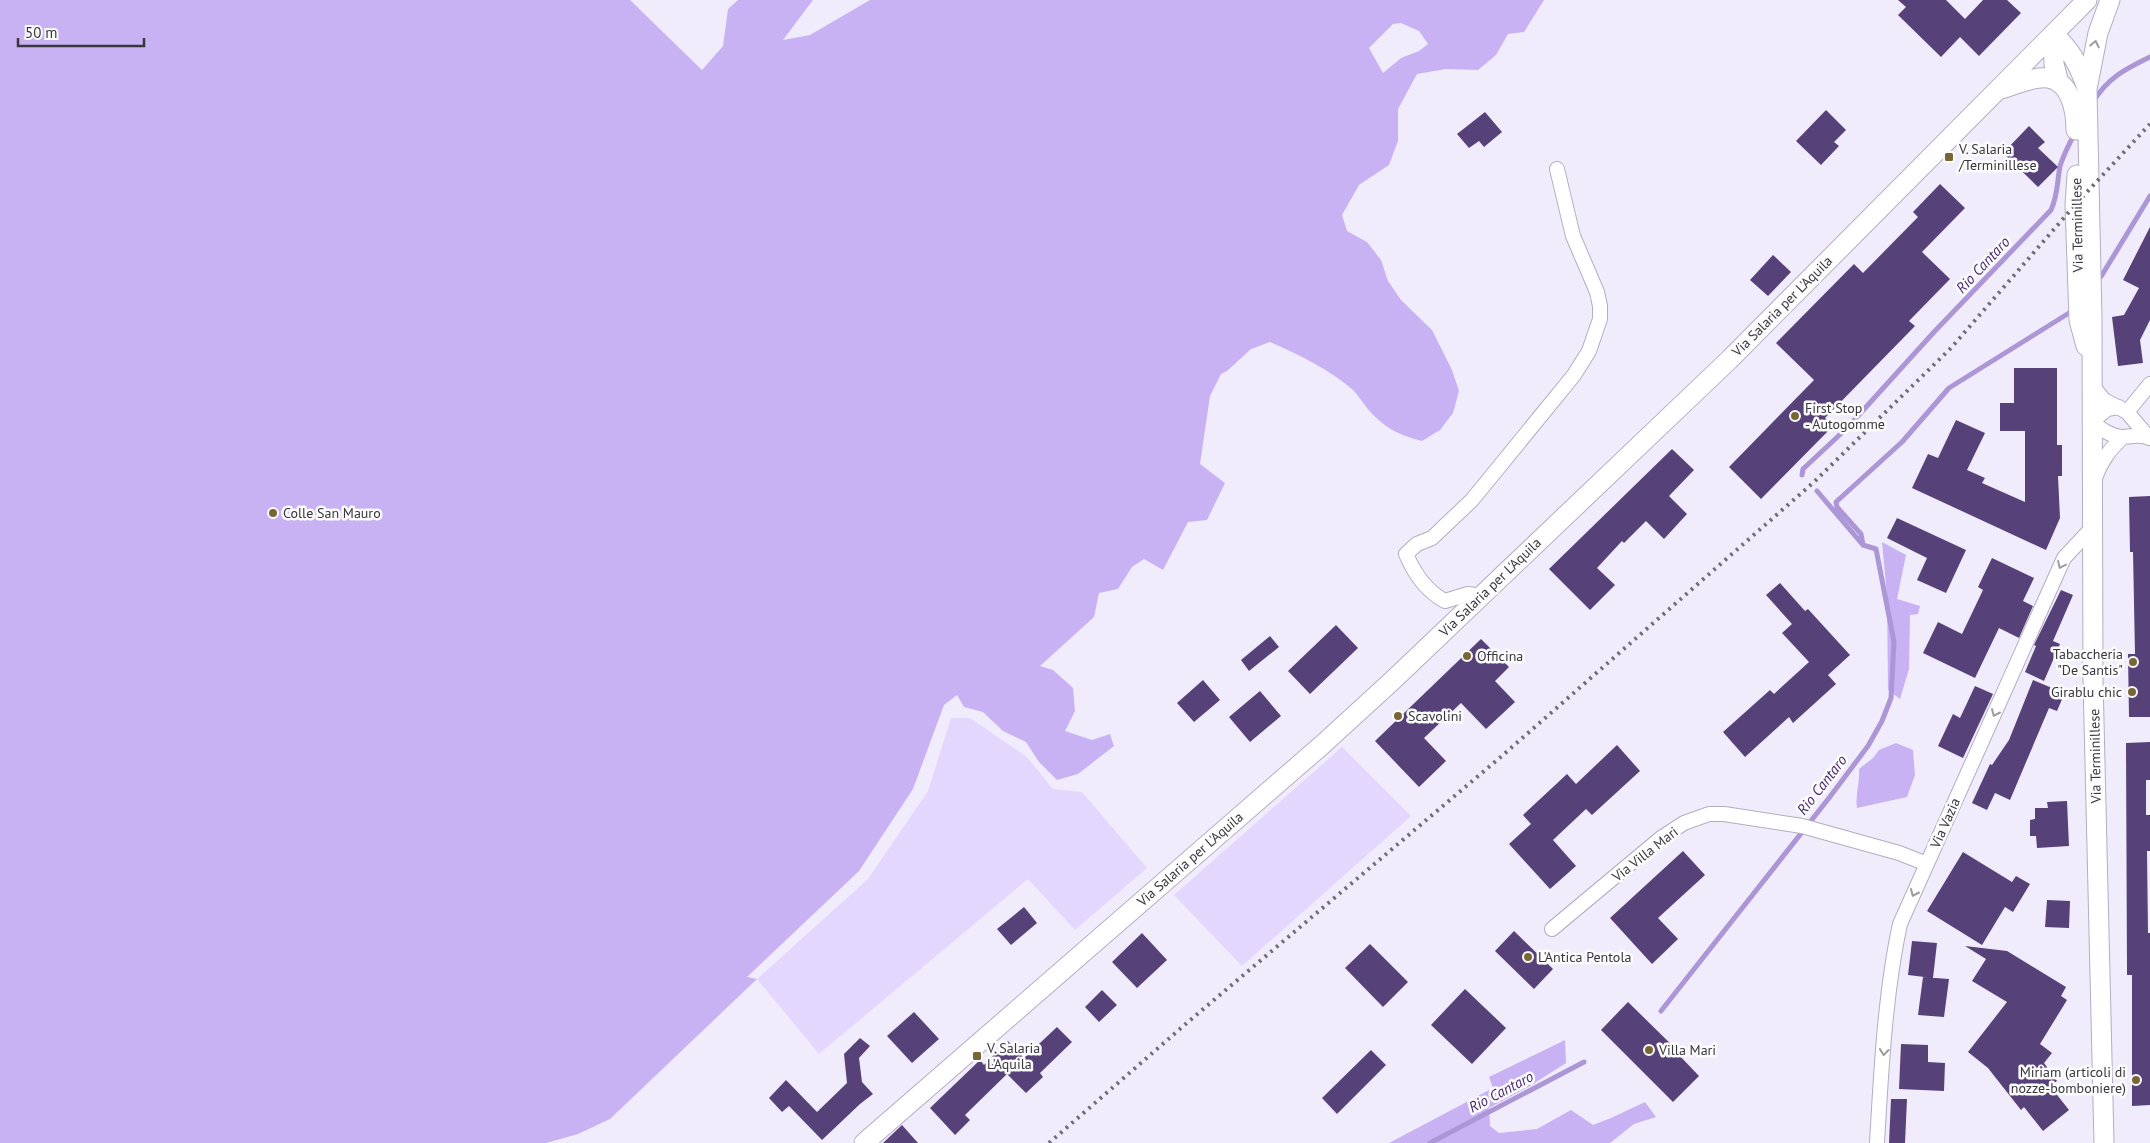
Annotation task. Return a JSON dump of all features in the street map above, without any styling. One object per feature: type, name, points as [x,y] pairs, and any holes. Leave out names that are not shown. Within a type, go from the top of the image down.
[{"type":"main road","name":"Via Salaria per L'Aquila","points":[[864,1143],[1322,745],[1482,596],[1729,360],[2087,0]]},
{"type":"main road","points":[[2087,94],[2098,33],[2110,0]]},
{"type":"main road","points":[[2053,34],[2054,64],[2059,83]]},
{"type":"main road","points":[[2053,34],[2064,44],[2077,62],[2087,94]]},
{"type":"main road","points":[[1995,91],[2035,79],[2048,78],[2059,83]]},
{"type":"main road","name":"Via Terminillese","points":[[2059,83],[2066,90],[2082,120],[2084,282],[2092,377],[2093,678],[2104,1143]]},
{"type":"main road","name":"Via Terminillese","points":[[2084,282],[2075,205],[2076,144],[2087,94]]},
{"type":"street","points":[[1482,596],[1468,594],[1445,601],[1436,597],[1412,569],[1406,554],[1417,544],[1432,538],[1472,500],[1574,375],[1589,351],[1600,318],[1600,306],[1597,292],[1573,236],[1557,169]]},
{"type":"street","points":[[2092,377],[2104,400],[2123,410],[2148,438]]},
{"type":"street","points":[[2123,437],[2104,431],[2092,422],[2107,409],[2123,410],[2150,384]]},
{"type":"street","points":[[2093,485],[2101,462],[2110,449],[2123,437],[2136,434],[2148,438]]},
{"type":"street","name":"Via Vazia","points":[[1877,1143],[1880,1092],[1894,954],[1900,924],[2064,558],[2092,528]]},
{"type":"street","name":"Via Villa Mari","points":[[1552,929],[1661,838],[1684,823],[1709,814],[1724,814],[1802,826],[1899,853],[1927,864]]},
{"type":"shaded area","points":[[0,0],[630,0],[702,70],[723,46],[728,9],[738,0],[813,0],[783,40],[810,35],[870,0],[1544,0],[1524,32],[1508,34],[1496,55],[1478,70],[1446,69],[1417,74],[1398,109],[1398,141],[1389,165],[1359,185],[1342,215],[1347,231],[1367,242],[1381,260],[1388,281],[1401,300],[1432,330],[1452,370],[1459,391],[1453,413],[1440,430],[1422,441],[1406,436],[1379,420],[1353,390],[1335,376],[1302,357],[1270,342],[1251,349],[1227,371],[1221,374],[1210,396],[1200,464],[1225,483],[1207,520],[1188,522],[1163,570],[1144,559],[1132,567],[1118,589],[1099,593],[1094,617],[1040,666],[1053,670],[1073,688],[1075,711],[1065,731],[1092,740],[1110,734],[1114,746],[1078,774],[1057,780],[1039,762],[1026,742],[1003,731],[983,712],[964,707],[957,695],[944,705],[913,789],[859,871],[747,977],[757,979],[610,1119],[578,1134],[546,1143],[0,1143]],"holes":[[[1401,23],[1419,31],[1428,44],[1419,51],[1401,58],[1383,73],[1369,48],[1393,24]]]},
{"type":"shaded area","points":[[1882,542],[1906,555],[1897,599],[1920,606],[1918,614],[1910,615],[1909,669],[1900,699],[1888,690],[1887,596]]},
{"type":"shaded area","points":[[951,718],[970,718],[1027,757],[1053,789],[1082,792],[1147,868],[1075,930],[1028,879],[819,1054],[757,979],[868,879],[928,791]]},
{"type":"shaded area","points":[[1896,743],[1913,750],[1915,775],[1907,797],[1857,808],[1859,769],[1873,758],[1879,750]]},
{"type":"shaded area","points":[[1342,747],[1411,816],[1242,966],[1174,895]]},
{"type":"shaded area","points":[[1565,1040],[1566,1063],[1530,1086],[1489,1108],[1490,1126],[1499,1133],[1537,1129],[1571,1110],[1593,1125],[1645,1102],[1656,1117],[1634,1124],[1610,1143],[1389,1143],[1493,1088],[1489,1077]]},
{"type":"building","points":[[1898,0],[1946,0],[1965,19],[1983,0],[2007,0],[2021,13],[1979,56],[1960,37],[1941,57],[1898,15],[1906,7]]},
{"type":"building","points":[[1826,110],[1846,130],[1834,142],[1839,146],[1821,165],[1796,141]]},
{"type":"building","points":[[1485,112],[1502,132],[1484,147],[1479,141],[1469,148],[1457,134]]},
{"type":"building","points":[[2029,126],[2045,142],[2038,148],[2058,167],[2038,187],[2003,153]]},
{"type":"building","points":[[1940,184],[1965,208],[1922,252],[1950,279],[1909,321],[1915,326],[1825,418],[1833,426],[1761,499],[1729,467],[1814,380],[1776,343],[1854,264],[1863,273],[1918,217],[1913,212]]},
{"type":"building","points":[[2150,227],[2150,320],[2140,340],[2143,363],[2118,366],[2112,317],[2124,315],[2139,288],[2123,280]]},
{"type":"building","points":[[1773,255],[1791,272],[1768,296],[1750,280]]},
{"type":"building","points":[[2014,368],[2057,368],[2057,445],[2062,445],[2062,476],[2058,476],[2060,518],[2046,550],[1912,488],[1928,454],[1938,458],[1956,420],[1985,433],[1967,470],[1985,478],[1982,483],[2025,502],[2025,431],[2000,431],[2000,403],[2014,403]]},
{"type":"building","points":[[1672,449],[1694,470],[1669,496],[1687,514],[1664,539],[1646,521],[1624,543],[1622,541],[1597,568],[1615,585],[1590,610],[1549,569]]},
{"type":"building","points":[[2150,496],[2150,717],[2129,717],[2128,654],[2135,654],[2133,552],[2130,552],[2129,497]]},
{"type":"building","points":[[1897,518],[1966,550],[1946,593],[1917,580],[1927,558],[1887,538]]},
{"type":"building","points":[[1992,558],[2034,578],[2023,601],[2033,606],[2019,638],[1999,628],[1975,678],[1923,653],[1938,622],[1962,634],[1983,590],[1978,587]]},
{"type":"building","points":[[1780,583],[1805,611],[1808,609],[1850,655],[1828,675],[1836,684],[1793,723],[1789,717],[1745,757],[1723,732],[1770,690],[1774,694],[1809,662],[1782,633],[1792,624],[1766,595]]},
{"type":"building","points":[[2061,590],[2073,595],[2053,641],[2060,644],[2044,681],[2025,672],[2036,646],[2034,645]]},
{"type":"building","points":[[1336,625],[1358,648],[1310,694],[1288,671]]},
{"type":"building","points":[[1270,636],[1279,647],[1249,671],[1241,660]]},
{"type":"building","points":[[1481,639],[1509,667],[1495,681],[1515,702],[1486,729],[1461,703],[1424,738],[1446,761],[1419,787],[1375,741]]},
{"type":"building","points":[[1203,680],[1220,700],[1194,722],[1177,703]]},
{"type":"building","points":[[2033,680],[2052,688],[2050,692],[2063,697],[2057,711],[2049,708],[2010,800],[1995,793],[1987,810],[1972,803],[1990,764],[1992,765],[2009,740]]},
{"type":"building","points":[[1975,686],[1993,694],[1963,758],[1938,746],[1953,714],[1960,718]]},
{"type":"building","points":[[1260,691],[1281,716],[1250,742],[1229,717]]},
{"type":"building","points":[[2150,742],[2150,780],[2146,780],[2146,815],[2150,815],[2150,851],[2147,851],[2148,933],[2150,933],[2150,1105],[2132,1106],[2132,975],[2127,975],[2126,743]]},
{"type":"building","points":[[1617,745],[1640,771],[1592,815],[1586,809],[1553,840],[1576,866],[1550,889],[1509,844],[1531,824],[1523,815],[1567,774],[1576,784]]},
{"type":"building","points":[[2067,801],[2069,846],[2037,848],[2036,836],[2030,836],[2030,820],[2035,819],[2035,808],[2048,808],[2047,802]]},
{"type":"building","points":[[1683,851],[1705,875],[1658,918],[1678,939],[1652,964],[1610,918]]},
{"type":"building","points":[[1963,852],[2012,882],[2016,876],[2030,884],[2013,912],[2005,907],[1982,945],[1927,911]]},
{"type":"building","points":[[2047,900],[2070,901],[2069,928],[2045,927]]},
{"type":"building","points":[[1024,907],[1037,923],[1011,945],[997,929]]},
{"type":"building","points":[[1514,931],[1553,969],[1534,989],[1495,951]]},
{"type":"building","points":[[1142,933],[1167,960],[1137,988],[1112,962]]},
{"type":"building","points":[[1912,941],[1937,943],[1933,978],[1908,975]]},
{"type":"building","points":[[1370,944],[1408,982],[1383,1007],[1345,968]]},
{"type":"building","points":[[1965,946],[2007,951],[2066,987],[2061,996],[2067,1000],[2040,1044],[2052,1053],[2044,1063],[2057,1081],[2050,1086],[2069,1110],[2043,1131],[2024,1107],[2021,1110],[1988,1068],[1968,1052],[2007,1002],[1972,981],[1986,959]]},
{"type":"building","points":[[1923,977],[1949,979],[1944,1017],[1918,1015]]},
{"type":"building","points":[[1465,989],[1506,1028],[1472,1064],[1431,1025]]},
{"type":"building","points":[[1102,990],[1117,1005],[1099,1022],[1085,1007]]},
{"type":"building","name":"Villa Mari","points":[[1628,1002],[1681,1054],[1679,1055],[1699,1076],[1673,1102],[1601,1030]]},
{"type":"building","points":[[914,1012],[939,1039],[912,1063],[887,1036]]},
{"type":"building","points":[[1057,1027],[1072,1042],[1040,1073],[1043,1077],[1026,1093],[1007,1074],[965,1115],[970,1120],[955,1135],[930,1108],[980,1060],[984,1065],[1008,1041],[1024,1058]]},
{"type":"building","points":[[860,1038],[870,1046],[859,1058],[862,1082],[873,1094],[822,1140],[789,1106],[782,1112],[769,1098],[786,1080],[817,1112],[847,1083],[844,1054]]},
{"type":"building","points":[[1901,1044],[1928,1045],[1928,1062],[1945,1063],[1944,1091],[1899,1089]]},
{"type":"building","points":[[1371,1050],[1386,1065],[1337,1114],[1322,1098]]},
{"type":"building","points":[[1891,1099],[1907,1099],[1905,1143],[1889,1143]]},
{"type":"building","points":[[902,1125],[918,1143],[883,1143]]},
{"type":"waterway","name":"Rio Cantaro","points":[[2093,102],[2111,80],[2125,70],[2150,57]]},
{"type":"waterway","name":"Rio Cantaro","points":[[1802,475],[1803,469],[1847,428],[1934,332],[2051,210],[2056,194],[2060,166],[2075,133]]},
{"type":"waterway","name":"Rio Cantaro","points":[[2096,282],[2150,196]]},
{"type":"waterway","name":"Rio Cantaro","points":[[1661,1011],[1868,746],[1882,721],[1891,698],[1894,642],[1876,549],[1863,545],[1861,534],[1837,507],[1836,502],[1902,442],[1949,388],[2069,313],[2074,307]]},
{"type":"waterway","name":"Rio Cantaro","points":[[1817,491],[1863,545]]},
{"type":"waterway","name":"Rio Cantaro","points":[[1430,1143],[1584,1062]]},
{"type":"railway","points":[[1049,1143],[1188,1022],[1503,755],[1814,482],[1951,348],[2075,205],[2150,124]]},
{"type":"place","name":"V. Salaria /Terminillese","points":[[1949,157]]},
{"type":"place","name":"First Stop - Autogomme","points":[[1795,416]]},
{"type":"place","name":"Colle San Mauro","points":[[273,513]]},
{"type":"place","name":"Officina","points":[[1467,656]]},
{"type":"place","name":"Tabaccheria \"De Santis\"","points":[[2133,662]]},
{"type":"place","name":"Girablu chic","points":[[2132,692]]},
{"type":"place","name":"Scavolini","points":[[1398,716]]},
{"type":"place","name":"L'Antica Pentola","points":[[1528,957]]},
{"type":"place","name":"Villa Mari","points":[[1649,1050]]},
{"type":"place","name":"V. Salaria L'Aquila","points":[[977,1056]]},
{"type":"place","name":"Miriam (articoli di nozze-bomboniere)","points":[[2136,1080]]}]
